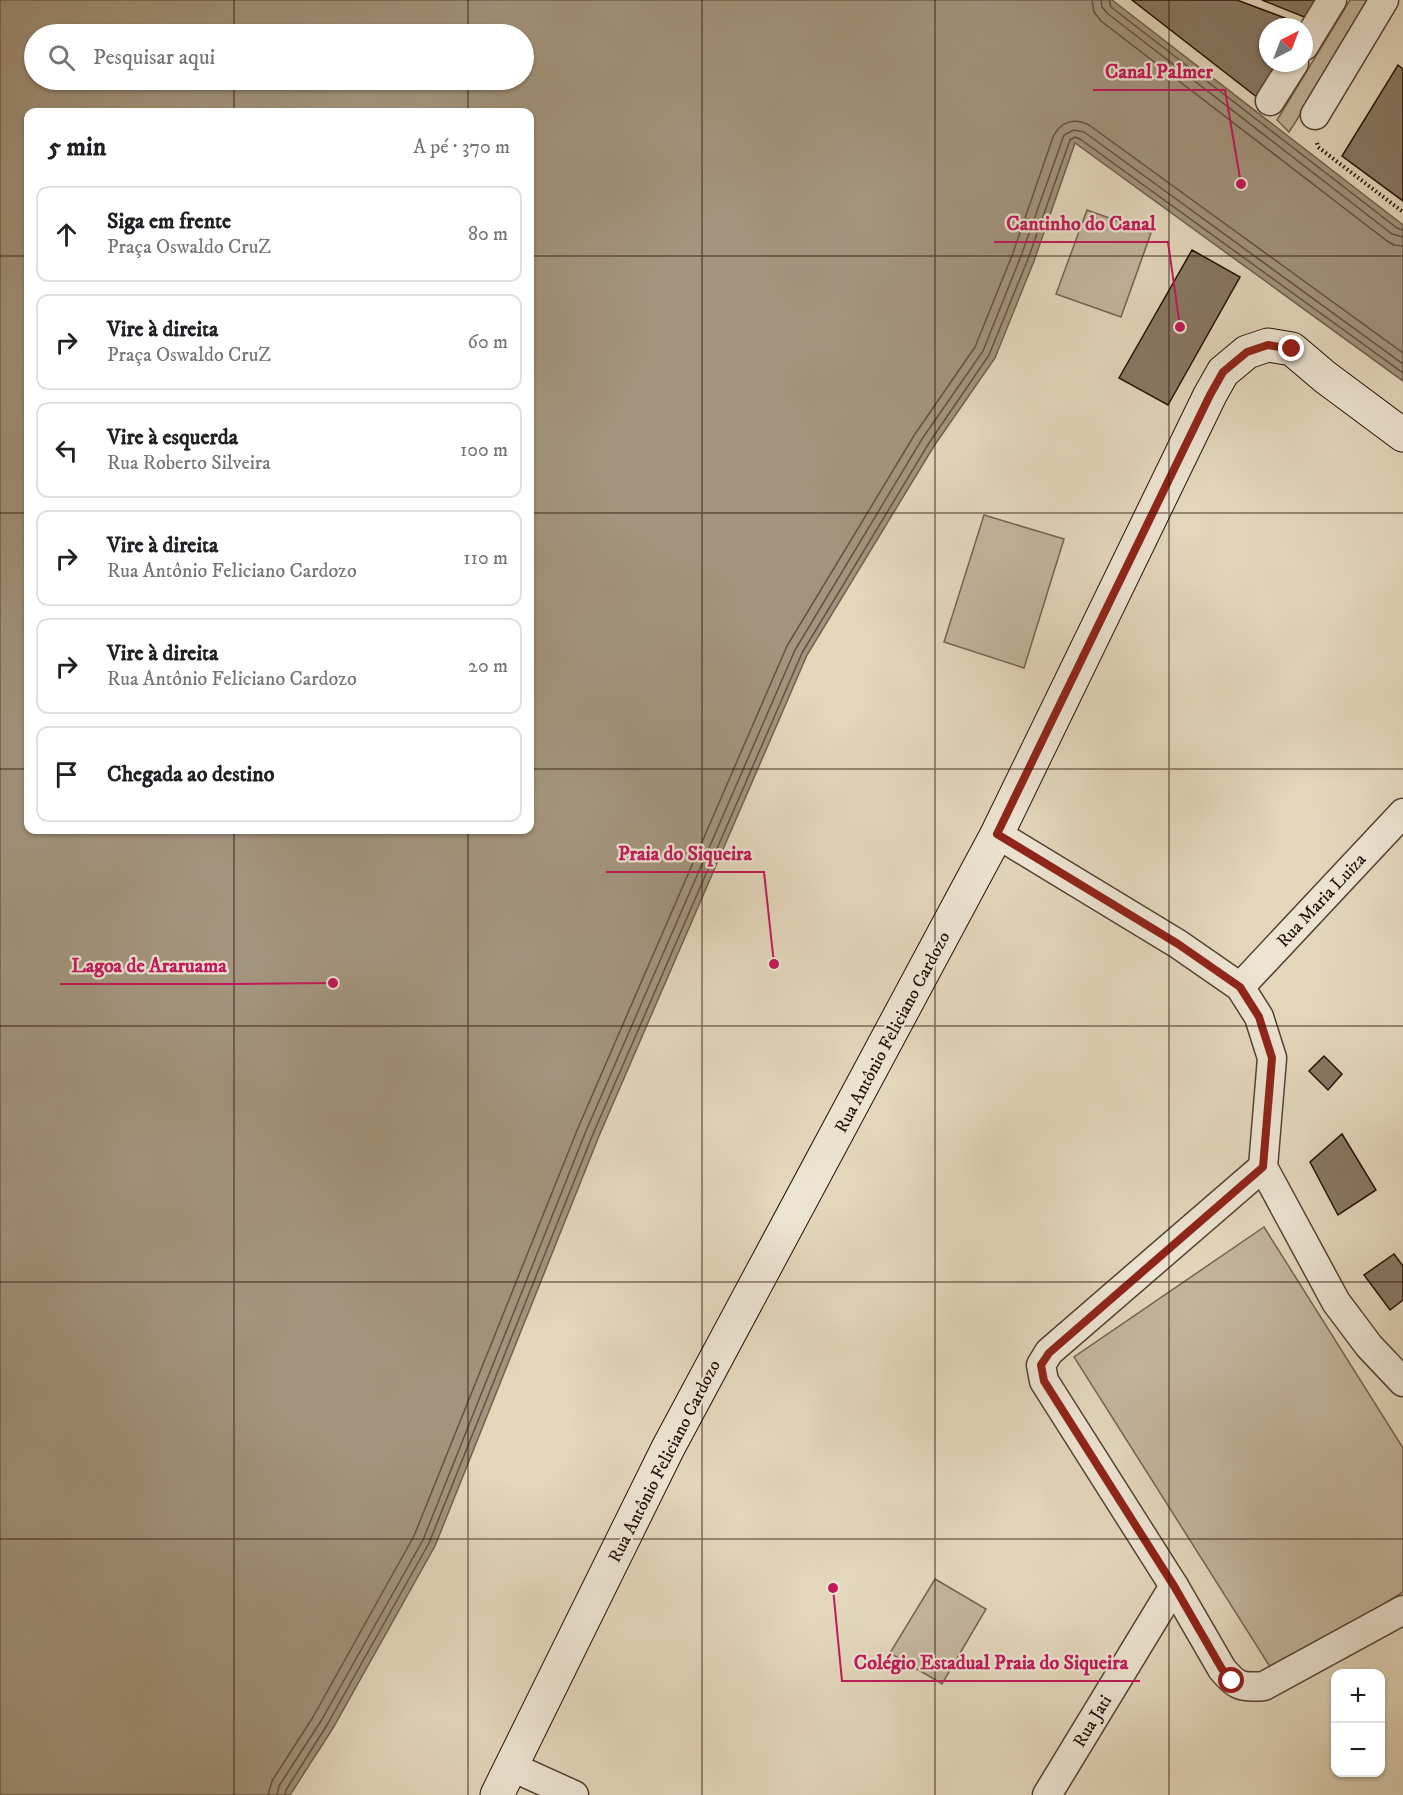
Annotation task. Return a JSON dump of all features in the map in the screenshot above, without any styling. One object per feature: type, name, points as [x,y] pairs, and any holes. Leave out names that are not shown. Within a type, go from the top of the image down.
[{"type":"street","points":[[1315,115],[1384,0]]},
{"type":"street","points":[[1313,32],[1331,3],[1366,30]]},
{"type":"street","points":[[1270,101],[1288,72]]},
{"type":"street","name":"Rua Antônio Feliciano Cardozo","points":[[505,1781],[668,1448],[997,834],[1223,372],[1247,352],[1268,345],[1292,349],[1403,435]]},
{"type":"street","name":"Rua Maria Luiza","points":[[1240,987],[1403,813]]},
{"type":"street","points":[[997,834],[1178,944],[1240,987],[1259,1017],[1272,1058],[1263,1167],[1336,1302],[1369,1346],[1403,1382]]},
{"type":"street","points":[[1263,1167],[1049,1353],[1041,1365],[1044,1381],[1174,1586],[1222,1669],[1232,1681],[1247,1687],[1264,1686],[1403,1610]]},
{"type":"street","name":"Rua Jati","points":[[1047,1795],[1174,1586]]},
{"type":"street","points":[[505,1781],[574,1795]]},
{"type":"path","points":[[1315,115],[1318,147],[1403,212]]},
{"type":"shaded area","points":[[1350,0],[1374,0],[1289,132],[1277,120],[1306,72],[1313,72],[1313,61]]},
{"type":"shaded area","points":[[1087,210],[1151,233],[1121,317],[1056,294]]},
{"type":"shaded area","points":[[984,515],[1064,539],[1024,668],[944,642]]},
{"type":"shaded area","points":[[1264,1227],[1403,1448],[1403,1592],[1274,1673],[1074,1357]]},
{"type":"shaded area","points":[[935,1579],[986,1609],[942,1684],[890,1653]]},
{"type":"water","points":[[0,0],[1112,0],[1403,225],[1403,381],[1075,143],[1034,261],[995,358],[934,446],[807,655],[599,1136],[435,1546],[333,1728],[290,1795],[0,1795]]},
{"type":"building","points":[[1132,0],[1237,0],[1285,18],[1259,18],[1259,72],[1277,72],[1258,98]]},
{"type":"building","points":[[1262,0],[1317,0],[1307,18]]},
{"type":"building","points":[[1398,65],[1403,69],[1403,201],[1342,156]]},
{"type":"building","points":[[1192,250],[1240,277],[1168,405],[1119,378]]},
{"type":"building","points":[[1324,1056],[1342,1074],[1328,1090],[1309,1071]]},
{"type":"building","points":[[1342,1134],[1376,1190],[1338,1215],[1310,1162]]},
{"type":"building","points":[[1394,1254],[1403,1266],[1403,1300],[1390,1310],[1364,1275]]},
{"type":"place","name":"Canal Palmer","points":[[1241,184]]},
{"type":"place","name":"Cantinho do Canal","points":[[1180,327]]},
{"type":"place","name":"Praia do Siqueira","points":[[774,964]]},
{"type":"place","name":"Lagoa de Araruama","points":[[333,983]]},
{"type":"place","name":"Colégio Estadual Praia do Siqueira","points":[[833,1588]]},
{"type":"route","points":[[1232,1681],[1222,1669],[1174,1586],[1044,1381],[1041,1365],[1049,1353],[1263,1167],[1272,1058],[1259,1017],[1240,987],[1178,944],[997,834],[1223,372],[1247,352],[1268,345],[1292,349]]}]
